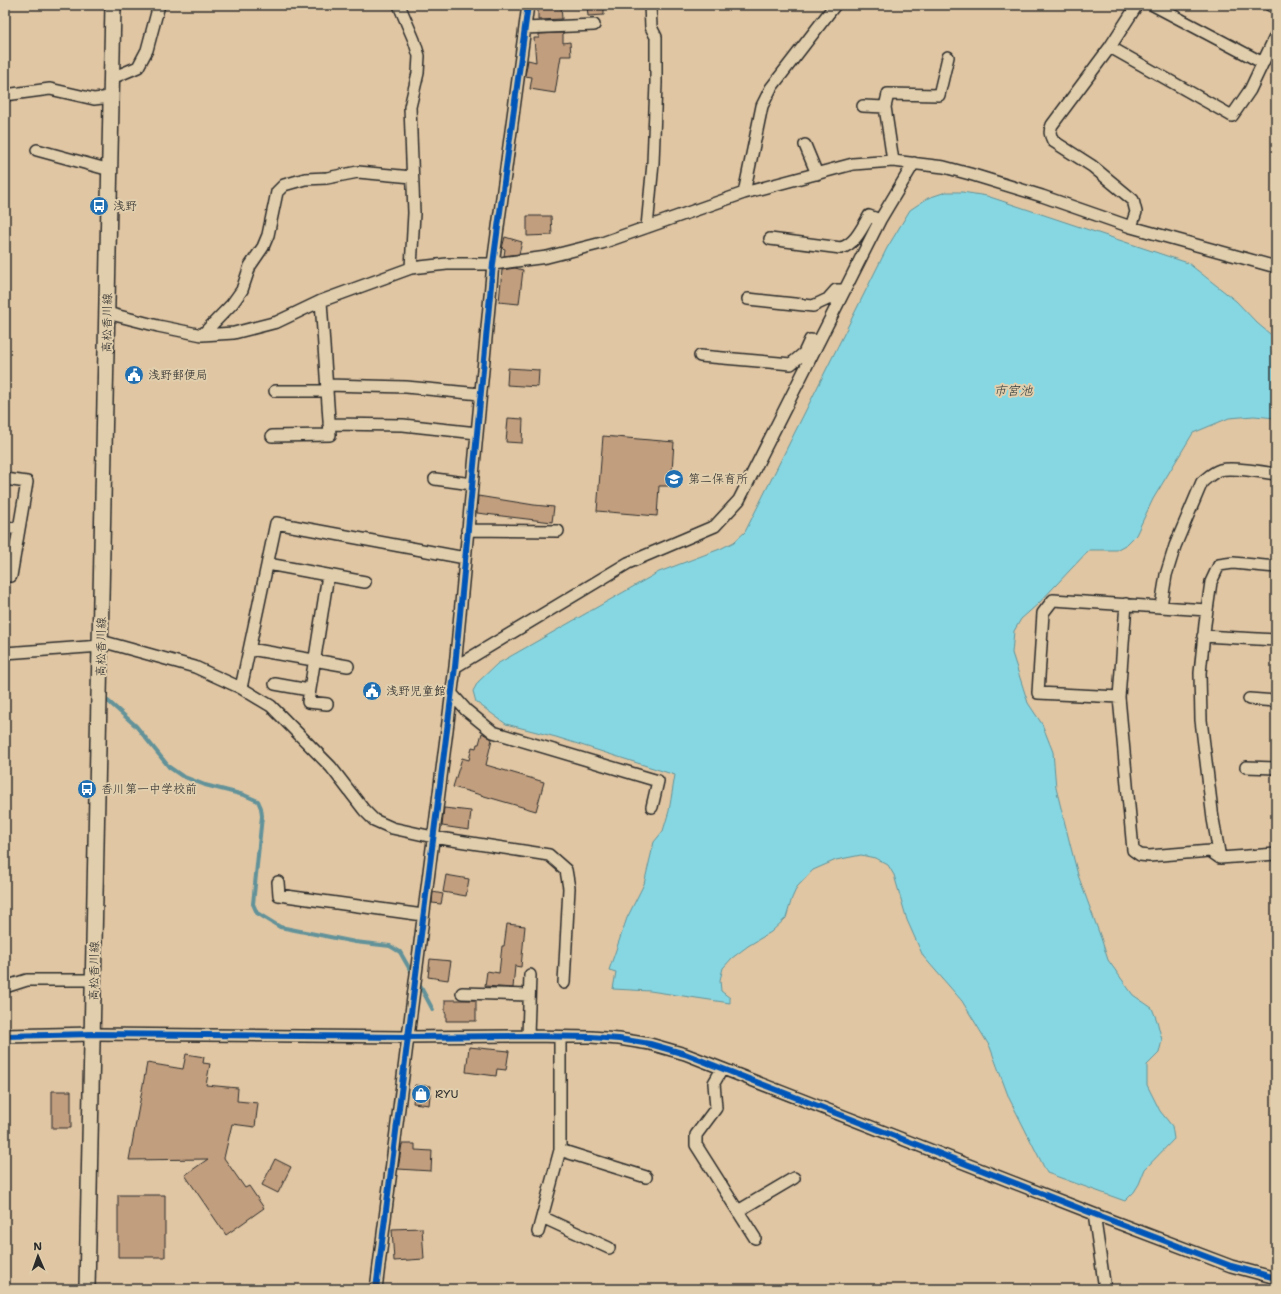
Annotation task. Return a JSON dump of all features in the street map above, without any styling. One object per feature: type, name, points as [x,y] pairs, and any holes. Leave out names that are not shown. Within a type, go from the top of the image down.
[{"type":"main road","name":"高松香川線","points":[[88,1289],[113,5]]},
{"type":"street","points":[[112,78],[138,66],[147,50],[159,5]]},
{"type":"street","points":[[399,5],[419,56],[418,74],[410,107],[414,213],[411,268]]},
{"type":"street","points":[[376,1289],[454,667],[492,264],[528,5]]},
{"type":"street","points":[[647,227],[653,162],[656,83],[656,37],[652,27],[650,5]]},
{"type":"street","points":[[744,193],[762,106],[771,88],[835,5]]},
{"type":"street","points":[[1131,227],[1136,212],[1133,200],[1092,166],[1053,142],[1050,136],[1050,131],[1052,126],[1110,47],[1137,5]]},
{"type":"street","points":[[1153,5],[1263,63]]},
{"type":"street","points":[[1270,5],[1276,8]]},
{"type":"street","points":[[525,28],[594,26]]},
{"type":"street","points":[[1110,47],[1232,116],[1250,90],[1276,35]]},
{"type":"street","points":[[893,161],[885,107],[888,94],[940,95],[948,57]]},
{"type":"street","points":[[5,95],[50,89],[94,99],[111,97]]},
{"type":"street","points":[[863,106],[885,107]]},
{"type":"street","points":[[805,145],[817,174]]},
{"type":"street","points":[[37,150],[110,170]]},
{"type":"street","points":[[107,313],[202,335],[234,333],[277,322],[321,301],[411,268],[446,264],[492,264],[547,257],[602,243],[744,193],[853,164],[893,161],[944,167],[970,174],[1042,196],[1131,227],[1276,267]]},
{"type":"street","points":[[454,667],[628,563],[715,526],[739,500],[880,220],[914,163]]},
{"type":"street","points":[[202,335],[232,304],[242,290],[250,266],[263,247],[268,235],[277,192],[284,185],[305,179],[327,178],[358,172],[412,177]]},
{"type":"street","points":[[770,238],[841,248],[849,246],[869,216],[880,220]]},
{"type":"street","points":[[748,299],[813,306],[828,300],[836,290],[844,290]]},
{"type":"street","points":[[272,436],[330,435],[321,301]]},
{"type":"street","points":[[700,356],[791,364],[804,353],[810,340],[819,340]]},
{"type":"street","points":[[275,391],[327,388],[406,388],[480,394]]},
{"type":"street","points":[[329,424],[403,425],[476,433]]},
{"type":"street","points":[[1161,606],[1166,575],[1175,546],[1202,482],[1220,470],[1239,470],[1276,474]]},
{"type":"street","points":[[5,479],[27,482],[11,576],[5,575]]},
{"type":"street","points":[[435,479],[472,484]]},
{"type":"street","points":[[241,688],[276,523],[465,558]]},
{"type":"street","points":[[5,527],[19,529]]},
{"type":"street","points":[[467,530],[558,531]]},
{"type":"street","points":[[1220,858],[1213,819],[1201,720],[1200,673],[1203,636],[1211,582],[1219,565],[1233,563],[1276,567]]},
{"type":"street","points":[[268,564],[365,582]]},
{"type":"street","points":[[327,704],[308,702],[328,575]]},
{"type":"street","points":[[1119,697],[1038,693],[1044,613],[1053,600],[1207,610]]},
{"type":"street","points":[[1126,604],[1119,697],[1132,850],[1140,855],[1149,856],[1210,852],[1220,858],[1276,854]]},
{"type":"street","points":[[1203,636],[1276,640]]},
{"type":"street","points":[[5,653],[101,644],[195,667],[241,688],[271,706],[331,767],[364,810],[374,820],[392,828],[433,837],[549,855],[566,870],[569,888],[564,983]]},
{"type":"street","points":[[250,649],[348,666]]},
{"type":"street","points":[[275,684],[309,690]]},
{"type":"street","points":[[451,693],[466,710],[493,732],[658,782],[652,807]]},
{"type":"street","points":[[1250,699],[1276,701]]},
{"type":"street","points":[[1246,767],[1276,768]]},
{"type":"street","points":[[278,882],[279,894],[423,915]]},
{"type":"street","points":[[528,1036],[530,975]]},
{"type":"street","points":[[5,987],[27,980],[94,980]]},
{"type":"street","points":[[462,993],[529,995]]},
{"type":"street","points":[[5,1036],[93,1034],[407,1037],[528,1036],[619,1039],[650,1044],[685,1054],[1231,1266],[1276,1278]]},
{"type":"street","points":[[538,1232],[560,1150],[560,1037]]},
{"type":"street","points":[[722,1069],[714,1083],[716,1108],[696,1135],[696,1145],[755,1238]]},
{"type":"street","points":[[560,1150],[646,1177]]},
{"type":"street","points":[[738,1211],[794,1178]]},
{"type":"street","points":[[1094,1214],[1105,1289]]},
{"type":"street","points":[[542,1218],[609,1248]]},
{"type":"water","name":"市宮池","points":[[946,192],[962,192],[987,196],[1188,263],[1236,301],[1257,323],[1276,339],[1276,418],[1254,416],[1229,418],[1193,433],[1153,499],[1136,535],[1127,544],[1116,550],[1089,550],[1038,604],[1021,619],[1014,631],[1012,653],[1028,703],[1042,724],[1053,752],[1056,788],[1078,875],[1108,960],[1133,995],[1152,1008],[1162,1040],[1159,1053],[1147,1065],[1147,1085],[1160,1111],[1172,1126],[1174,1139],[1145,1169],[1134,1192],[1125,1201],[1047,1173],[1009,1098],[990,1047],[962,1001],[923,956],[907,920],[894,875],[888,865],[875,858],[861,855],[836,860],[813,870],[797,887],[786,918],[771,932],[732,958],[723,968],[720,980],[721,991],[730,998],[730,1003],[650,991],[613,989],[616,972],[609,970],[627,918],[644,884],[654,842],[663,831],[669,811],[675,775],[556,737],[506,724],[476,702],[473,691],[478,682],[497,664],[659,572],[720,549],[734,542],[745,532],[887,248],[910,210],[928,198]]},
{"type":"building","points":[[538,5],[561,5],[562,19],[538,20]]},
{"type":"building","points":[[587,5],[604,5],[604,15],[588,16]]},
{"type":"building","points":[[563,33],[563,43],[570,42],[571,56],[561,56],[555,93],[530,89],[532,77],[525,76],[528,60],[536,62],[534,38],[539,38],[539,34]]},
{"type":"building","points":[[527,216],[551,216],[552,235],[527,236]]},
{"type":"building","points":[[505,237],[522,242],[519,254],[504,256],[505,249],[502,248]]},
{"type":"building","points":[[515,268],[523,270],[519,304],[499,302],[502,270]]},
{"type":"building","points":[[508,368],[539,370],[538,387],[507,385]]},
{"type":"building","points":[[508,418],[523,419],[522,443],[506,442]]},
{"type":"building","points":[[603,436],[674,442],[671,486],[659,486],[657,516],[597,511]]},
{"type":"building","points":[[478,496],[554,507],[552,522],[477,513]]},
{"type":"building","points":[[482,733],[492,739],[486,765],[544,782],[536,811],[453,787],[462,758],[469,760],[472,747],[476,748],[477,744],[479,744]]},
{"type":"building","points":[[444,808],[471,811],[469,830],[442,826]]},
{"type":"building","points":[[446,875],[469,879],[466,896],[443,892]]},
{"type":"building","points":[[433,892],[443,894],[441,904],[432,903]]},
{"type":"building","points":[[507,924],[525,926],[521,967],[515,966],[513,988],[485,986],[487,971],[499,973],[502,946],[504,946]]},
{"type":"building","points":[[430,959],[451,961],[448,980],[428,977]]},
{"type":"building","points":[[445,1000],[476,1000],[476,1021],[446,1021]]},
{"type":"building","points":[[469,1047],[509,1051],[506,1070],[497,1069],[496,1076],[466,1072]]},
{"type":"building","points":[[186,1054],[204,1057],[203,1063],[210,1064],[206,1085],[238,1088],[237,1101],[258,1103],[255,1127],[232,1124],[224,1158],[245,1188],[249,1186],[264,1208],[226,1235],[185,1175],[208,1159],[129,1160],[147,1063],[183,1069]]},
{"type":"building","points":[[415,1085],[431,1086],[429,1105],[413,1103]]},
{"type":"building","points":[[52,1091],[71,1091],[71,1128],[52,1128]]},
{"type":"building","points":[[402,1144],[415,1144],[415,1150],[432,1151],[431,1171],[398,1169]]},
{"type":"building","points":[[275,1159],[291,1167],[278,1193],[262,1185]]},
{"type":"building","points":[[118,1195],[165,1195],[165,1257],[118,1257]]},
{"type":"building","points":[[422,1228],[424,1259],[394,1261],[392,1229]]},
{"type":"waterway","points":[[108,701],[136,726],[169,767],[182,776],[205,785],[244,795],[258,801],[262,816],[253,904],[257,913],[280,927],[355,942],[390,946],[400,952],[413,975]]},
{"type":"waterway","points":[[418,982],[433,1010]]},
{"type":"cycle path","points":[[376,1289],[455,667],[493,264],[528,5]]},
{"type":"cycle path","points":[[5,1036],[93,1034],[407,1037],[528,1036],[591,1037],[619,1039],[650,1044],[685,1054],[1231,1266],[1276,1278]]},
{"type":"place","name":"浅野","points":[[99,206]]},
{"type":"place","name":"浅野郵便局","points":[[134,375]]},
{"type":"place","name":"第二保育所","points":[[674,479]]},
{"type":"place","name":"浅野児童館","points":[[372,691]]},
{"type":"place","name":"香川第一中学校前","points":[[87,789]]},
{"type":"place","name":"RYU","points":[[421,1094]]}]
